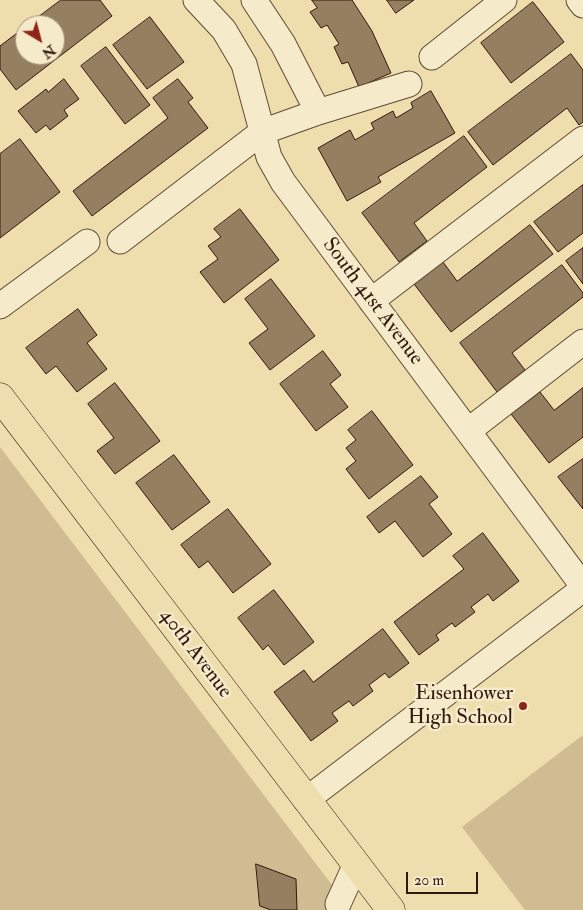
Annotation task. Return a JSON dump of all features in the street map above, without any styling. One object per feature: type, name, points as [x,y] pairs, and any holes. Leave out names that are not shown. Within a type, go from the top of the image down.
[{"type":"main road","name":"40th Avenue","points":[[0,397],[391,910]]},
{"type":"street","name":"South 41st Avenue","points":[[196,0],[224,30],[244,64],[269,157],[283,182],[583,588]]},
{"type":"street","points":[[254,0],[283,44],[318,112]]},
{"type":"street","points":[[432,57],[504,0]]},
{"type":"street","points":[[579,0],[583,5]]},
{"type":"street","points":[[120,240],[262,132],[318,112],[409,84]]},
{"type":"street","points":[[371,301],[583,139]]},
{"type":"street","points":[[0,306],[87,242]]},
{"type":"street","points":[[468,431],[583,342]]},
{"type":"street","points":[[306,800],[583,588]]},
{"type":"street","points":[[338,904],[356,864]]},
{"type":"shaded area","points":[[0,447],[351,910],[0,910]]},
{"type":"shaded area","points":[[583,735],[583,910],[525,910],[462,827]]},
{"type":"building","points":[[61,0],[100,0],[112,16],[65,52],[65,15],[41,15]]},
{"type":"building","points":[[312,0],[352,0],[372,31],[391,73],[359,87],[348,62],[342,64],[334,47],[339,44],[327,25],[321,28],[310,12],[317,8]]},
{"type":"building","points":[[387,0],[414,0],[396,13]]},
{"type":"building","points":[[533,2],[564,42],[511,83],[481,43]]},
{"type":"building","points":[[150,17],[184,62],[147,89],[113,45]]},
{"type":"building","points":[[15,35],[15,65],[48,65],[16,90],[0,69],[0,46]]},
{"type":"building","points":[[106,47],[150,105],[125,124],[81,66]]},
{"type":"building","points":[[571,54],[583,70],[583,122],[579,125],[567,108],[493,165],[468,132]]},
{"type":"building","points":[[64,79],[79,99],[64,110],[68,116],[50,130],[46,125],[36,133],[18,111],[46,89],[48,92]]},
{"type":"building","points":[[178,79],[193,98],[188,102],[208,128],[92,216],[73,191],[168,118],[153,98]]},
{"type":"building","points":[[431,91],[455,133],[378,177],[381,182],[347,201],[318,148],[350,130],[355,140],[374,129],[371,123],[393,111],[396,118],[413,108],[411,103]]},
{"type":"building","points":[[464,136],[487,167],[414,223],[427,241],[399,262],[362,213]]},
{"type":"building","points":[[20,139],[60,192],[0,238],[0,154]]},
{"type":"building","points":[[583,185],[583,233],[558,252],[534,222]]},
{"type":"building","points":[[240,209],[279,260],[224,303],[200,272],[218,259],[208,246],[221,237],[214,229]]},
{"type":"building","points":[[530,225],[553,254],[451,332],[414,284],[443,262],[457,281]]},
{"type":"building","points":[[583,248],[583,284],[566,261]]},
{"type":"building","points":[[562,265],[583,293],[583,297],[512,353],[525,370],[497,392],[460,343]]},
{"type":"building","points":[[271,279],[315,336],[270,370],[249,343],[268,329],[245,299]]},
{"type":"building","points":[[78,309],[97,335],[87,343],[107,369],[77,392],[56,366],[46,374],[26,348]]},
{"type":"building","points":[[323,351],[341,375],[330,384],[348,407],[316,431],[280,384]]},
{"type":"building","points":[[115,383],[160,441],[115,474],[97,451],[114,438],[88,404]]},
{"type":"building","points":[[583,388],[583,437],[549,463],[511,414],[540,392],[554,410]]},
{"type":"building","points":[[372,411],[413,465],[369,499],[346,469],[356,461],[346,448],[356,440],[348,430]]},
{"type":"building","points":[[174,455],[210,502],[172,530],[136,483]]},
{"type":"building","points":[[583,459],[583,509],[558,477]]},
{"type":"building","points":[[421,476],[438,497],[429,504],[452,534],[423,557],[395,521],[379,533],[367,517]]},
{"type":"building","points":[[228,509],[271,564],[233,593],[208,561],[199,568],[181,545]]},
{"type":"building","points":[[483,533],[519,581],[493,601],[488,594],[471,607],[475,612],[455,627],[452,623],[436,635],[439,640],[419,655],[394,622],[464,569],[453,556]]},
{"type":"building","points":[[274,590],[314,642],[284,665],[268,645],[263,650],[238,618]]},
{"type":"building","points":[[383,629],[409,663],[389,678],[385,673],[369,685],[373,691],[353,706],[349,701],[332,713],[338,721],[311,741],[274,692],[304,670],[313,682]]},
{"type":"building","points":[[256,864],[296,879],[297,910],[271,910],[260,906]]},
{"type":"place","name":"Eisenhower High School","points":[[523,706]]}]
